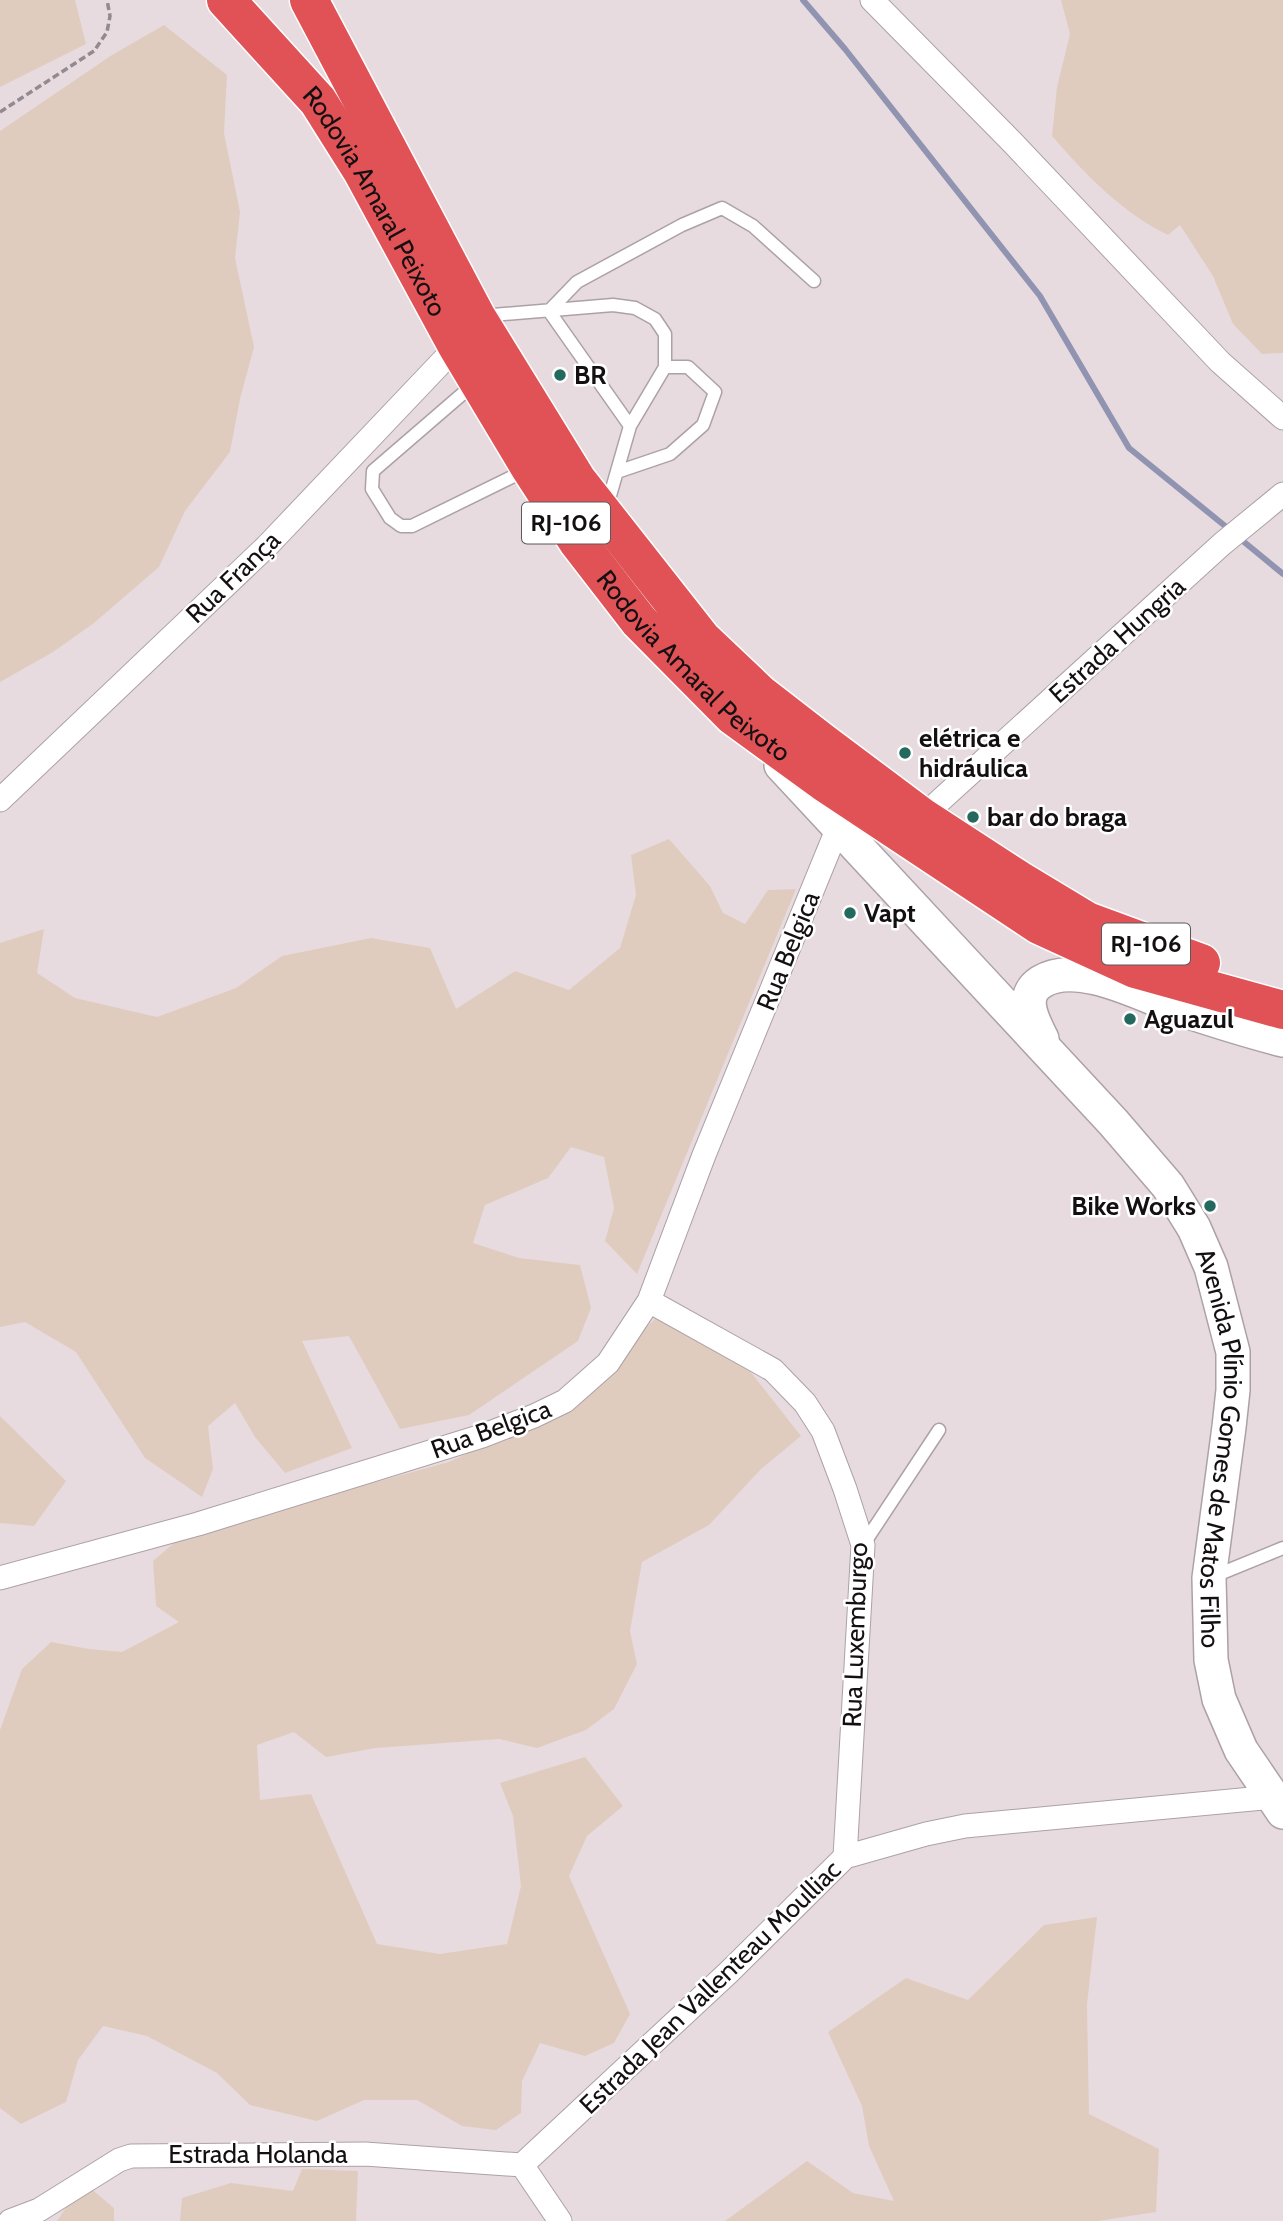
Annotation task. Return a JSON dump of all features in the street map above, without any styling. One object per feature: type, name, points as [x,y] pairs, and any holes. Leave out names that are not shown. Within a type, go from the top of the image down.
[{"type":"highway","name":"Rodovia Amaral Peixoto","points":[[226,0],[318,101],[466,331],[604,516],[702,639],[760,694],[922,817],[1087,921],[1187,959],[1283,985]]},
{"type":"highway","points":[[244,0],[282,41],[299,80]]},
{"type":"highway","points":[[294,0],[337,49]]},
{"type":"highway","name":"Rodovia Amaral Peixoto","points":[[309,0],[337,49],[466,331],[478,381],[578,542],[639,621],[733,716],[825,783],[1039,925],[1135,969],[1283,1010]]},
{"type":"main road","name":"Avenida Plínio Gomes de Matos Filho","points":[[733,716],[838,825],[1113,1122],[1167,1186],[1194,1228],[1211,1268],[1233,1352],[1233,1390],[1209,1578],[1211,1660],[1219,1699],[1241,1750],[1278,1804]]},
{"type":"main road","points":[[1049,1054],[1030,1011],[1029,996],[1038,983],[1048,978],[1069,975],[1099,979],[1181,1009],[1283,1040]]},
{"type":"street","points":[[872,0],[1013,143],[1220,362],[1283,418]]},
{"type":"street","name":"Rua França","points":[[0,800],[267,545],[466,331]]},
{"type":"street","name":"Estrada Hungria","points":[[922,817],[1223,544],[1283,494]]},
{"type":"street","name":"Rua Belgica","points":[[0,1578],[211,1520],[482,1436],[565,1401],[608,1363],[649,1301],[704,1155],[838,825]]},
{"type":"street","name":"Rua Luxemburgo","points":[[649,1301],[773,1370],[805,1403],[823,1431],[863,1545],[845,1857]]},
{"type":"street","name":"Estrada Jean Vallenteau Moulliac","points":[[522,2165],[729,1972],[845,1857],[965,1826],[1278,1804]]},
{"type":"street","name":"Estrada Holanda","points":[[10,2221],[39,2210],[119,2160],[131,2156],[365,2154],[522,2165]]},
{"type":"street","points":[[522,2165],[560,2221]]},
{"type":"lane","points":[[549,311],[577,282],[681,225],[722,208],[754,226],[814,281]]},
{"type":"lane","points":[[466,331],[549,311],[613,305],[635,308],[655,318],[666,334],[665,367],[630,426],[604,516]]},
{"type":"lane","points":[[549,311],[630,426]]},
{"type":"lane","points":[[617,472],[670,453],[703,425],[715,392],[688,367],[665,367]]},
{"type":"lane","points":[[478,381],[373,471],[372,489],[390,518],[401,526],[412,526],[530,468]]},
{"type":"lane","points":[[863,1545],[939,1430]]},
{"type":"lane","points":[[1209,1578],[1283,1548]]},
{"type":"path","points":[[0,112],[94,51],[107,32],[110,16],[107,0]]},
{"type":"shaded area","points":[[0,0],[75,0],[86,44],[0,87]]},
{"type":"shaded area","points":[[1061,0],[1283,0],[1283,353],[1262,354],[1233,324],[1213,276],[1180,225],[1168,235],[1135,215],[1091,178],[1052,136],[1057,87],[1070,34]]},
{"type":"shaded area","points":[[164,25],[227,75],[224,133],[240,212],[235,258],[254,347],[230,452],[185,511],[159,567],[94,623],[53,652],[0,682],[0,131],[112,55]]},
{"type":"shaded area","points":[[669,839],[710,886],[723,913],[745,924],[768,890],[796,889],[637,1274],[605,1241],[614,1208],[604,1157],[571,1147],[548,1178],[485,1205],[473,1243],[519,1258],[580,1265],[591,1308],[578,1341],[469,1415],[400,1429],[349,1336],[302,1341],[352,1448],[285,1473],[255,1437],[235,1403],[208,1426],[213,1469],[202,1497],[145,1458],[76,1352],[25,1322],[0,1327],[0,943],[44,929],[37,973],[75,998],[157,1017],[236,988],[282,956],[371,938],[430,948],[456,1009],[515,971],[569,990],[620,948],[636,895],[631,855]]},
{"type":"shaded area","points":[[657,1317],[746,1366],[801,1436],[761,1469],[709,1525],[642,1562],[630,1631],[637,1664],[614,1709],[586,1730],[537,1748],[499,1739],[376,1748],[326,1757],[294,1732],[257,1745],[260,1800],[311,1794],[377,1944],[440,1954],[507,1944],[521,1886],[513,1816],[500,1783],[585,1757],[623,1806],[587,1836],[569,1876],[630,2014],[614,2043],[585,2056],[540,2043],[522,2081],[521,2113],[496,2130],[462,2126],[417,2100],[364,2100],[317,2121],[250,2105],[217,2073],[147,2036],[103,2026],[78,2060],[66,2102],[21,2124],[0,2108],[0,1730],[22,1669],[51,1642],[122,1652],[179,1622],[156,1606],[153,1561],[183,1535],[449,1462],[563,1409]]},
{"type":"shaded area","points":[[0,1416],[66,1481],[34,1526],[0,1523]]},
{"type":"shaded area","points":[[1097,1917],[1087,2004],[1089,2114],[1159,2149],[1156,2212],[1098,2221],[725,2221],[807,2161],[853,2193],[894,2201],[869,2146],[862,2106],[828,2032],[906,1978],[968,2000],[1044,1925]]},
{"type":"shaded area","points":[[302,2169],[358,2171],[356,2221],[180,2221],[182,2198],[231,2183],[293,2191]]},
{"type":"shaded area","points":[[83,2182],[114,2208],[114,2221],[57,2221]]},
{"type":"waterway","points":[[803,0],[845,49],[1040,296],[1129,448],[1230,530]]},
{"type":"waterway","points":[[1238,537],[1283,574]]},
{"type":"place","name":"BR","points":[[560,375]]},
{"type":"place","name":"elétrica e hidráulica","points":[[905,753]]},
{"type":"place","name":"bar do braga","points":[[973,817]]},
{"type":"place","name":"Vapt","points":[[850,913]]},
{"type":"place","name":"Aguazul","points":[[1130,1019]]},
{"type":"place","name":"Bike Works","points":[[1210,1206]]}]
